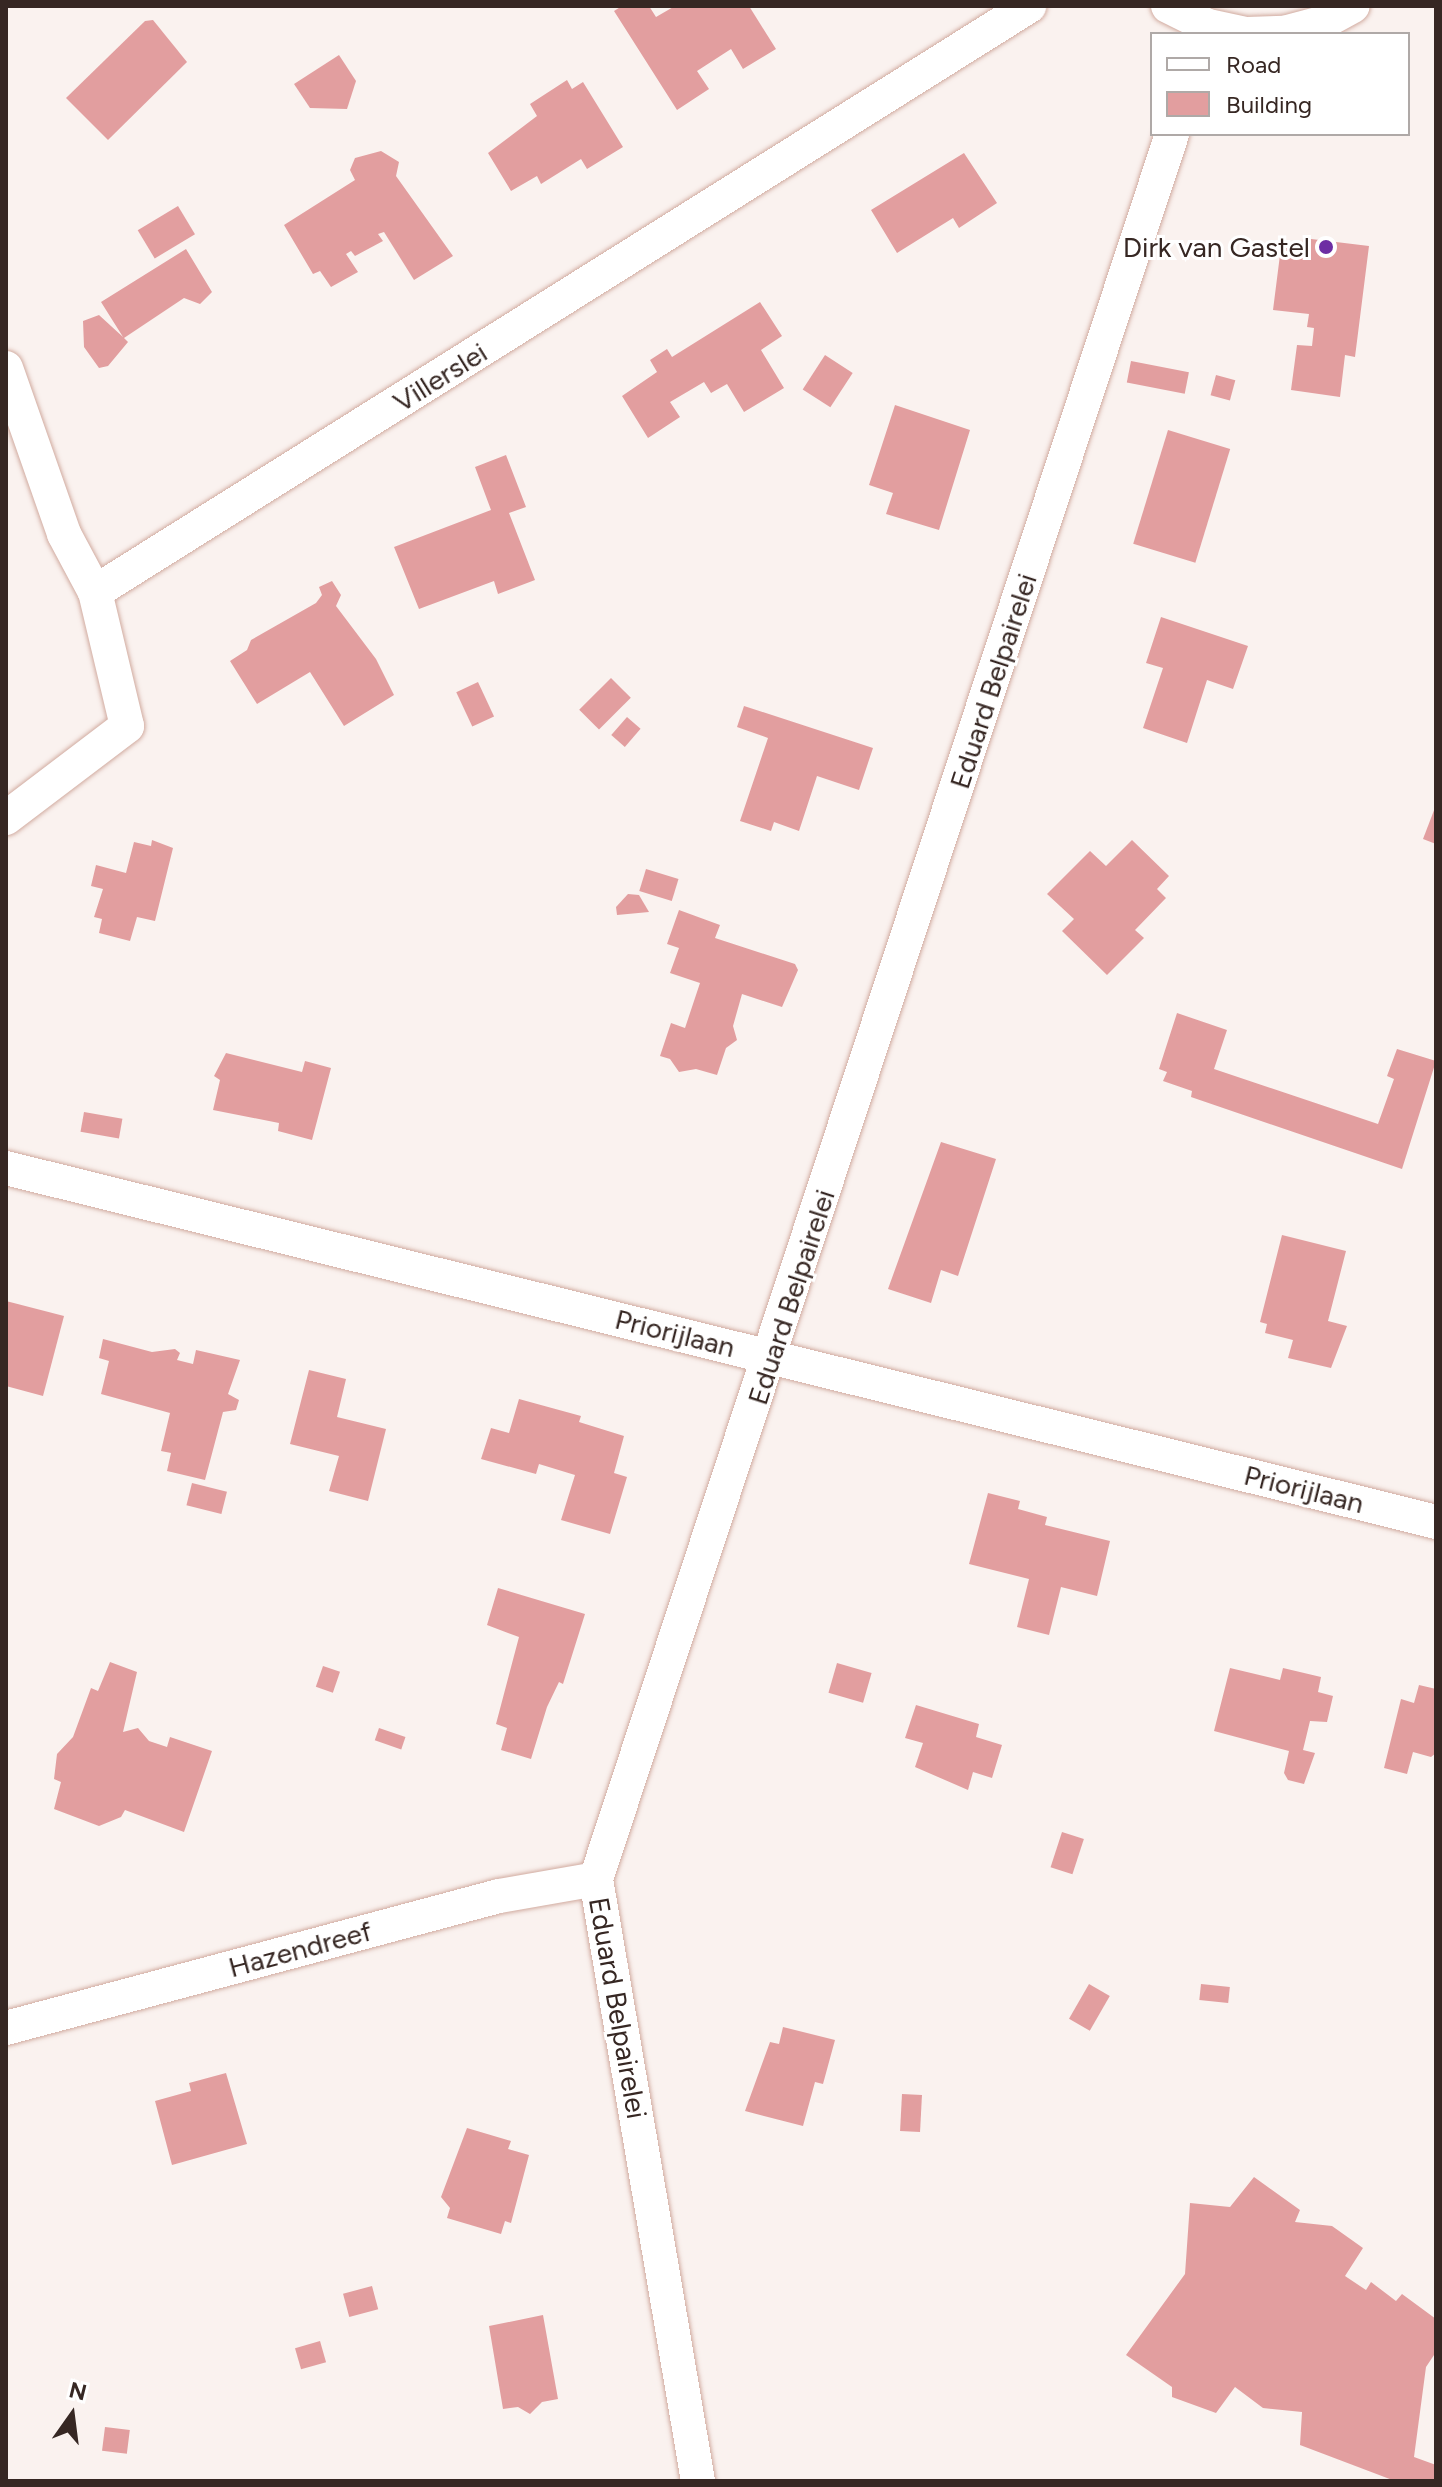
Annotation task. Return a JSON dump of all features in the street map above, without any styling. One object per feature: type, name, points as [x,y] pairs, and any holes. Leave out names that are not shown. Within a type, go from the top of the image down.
[{"type":"street","name":"Villerslei","points":[[95,592],[1029,6]]},
{"type":"street","points":[[1168,6],[1206,30],[1226,32]]},
{"type":"street","points":[[1288,32],[1322,23],[1353,6]]},
{"type":"street","name":"Eduard Belpairelei","points":[[698,2481],[596,1879],[1171,136]]},
{"type":"street","points":[[6,368],[64,534],[95,592],[127,726],[6,818]]},
{"type":"street","name":"Priorijlaan","points":[[6,1168],[1436,1522]]},
{"type":"street","name":"Hazendreef","points":[[6,2028],[499,1896],[596,1879]]},
{"type":"building","points":[[622,6],[649,6],[656,17],[675,6],[749,6],[776,49],[743,69],[731,49],[697,71],[709,89],[677,110],[614,11]]},
{"type":"building","points":[[153,20],[187,62],[108,140],[66,98],[145,21]]},
{"type":"building","points":[[339,55],[356,81],[347,109],[310,108],[294,84]]},
{"type":"building","points":[[567,80],[572,89],[583,82],[623,147],[587,169],[581,159],[541,184],[537,176],[511,191],[488,153],[537,116],[530,104]]},
{"type":"building","points":[[381,151],[399,162],[396,176],[453,256],[414,280],[384,232],[378,234],[383,241],[355,256],[351,251],[346,254],[358,272],[331,287],[320,271],[313,274],[284,225],[355,180],[350,170],[355,158]]},
{"type":"building","points":[[964,153],[997,203],[959,228],[953,218],[897,253],[871,210]]},
{"type":"building","points":[[178,206],[195,234],[155,258],[138,230]]},
{"type":"building","points":[[1303,238],[1369,246],[1355,357],[1345,355],[1340,397],[1291,390],[1297,345],[1312,346],[1314,328],[1307,327],[1309,314],[1273,310],[1281,247],[1302,250]]},
{"type":"building","points":[[186,249],[212,292],[200,304],[184,298],[124,338],[128,342],[108,366],[99,368],[84,347],[83,321],[99,315],[123,337],[101,302]]},
{"type":"building","points":[[760,302],[782,336],[761,350],[784,388],[744,412],[727,384],[711,393],[704,382],[670,402],[680,417],[648,438],[622,396],[657,372],[650,360],[667,349],[672,357]]},
{"type":"building","points":[[825,355],[853,373],[830,407],[803,389]]},
{"type":"building","points":[[1131,361],[1189,372],[1185,394],[1127,383]]},
{"type":"building","points":[[1216,375],[1235,380],[1230,400],[1211,395]]},
{"type":"building","points":[[895,405],[970,430],[939,530],[886,514],[893,493],[869,485]]},
{"type":"building","points":[[1168,430],[1230,449],[1195,563],[1133,544]]},
{"type":"building","points":[[506,455],[526,507],[509,513],[535,580],[498,594],[494,581],[419,609],[394,547],[491,510],[475,467]]},
{"type":"building","points":[[332,581],[341,595],[336,606],[376,659],[394,695],[344,726],[310,672],[257,704],[230,661],[247,650],[251,640],[316,603],[322,595],[319,587]]},
{"type":"building","points":[[1161,617],[1248,646],[1233,689],[1207,680],[1187,743],[1143,728],[1163,668],[1146,663]]},
{"type":"building","points":[[611,678],[631,698],[599,730],[579,710]]},
{"type":"building","points":[[478,682],[494,716],[472,727],[456,692]]},
{"type":"building","points":[[744,706],[873,748],[859,790],[817,776],[799,831],[774,822],[771,831],[740,821],[768,738],[737,727]]},
{"type":"building","points":[[627,717],[641,729],[625,747],[611,735]]},
{"type":"building","points":[[1436,805],[1436,844],[1423,839]]},
{"type":"building","points":[[152,840],[173,848],[155,921],[137,917],[130,941],[99,933],[102,919],[94,917],[103,889],[91,886],[96,865],[126,873],[134,842],[151,846]]},
{"type":"building","points":[[1132,840],[1169,876],[1157,889],[1166,898],[1135,930],[1144,938],[1107,975],[1062,931],[1074,919],[1047,894],[1090,851],[1106,866]]},
{"type":"building","points":[[646,869],[679,879],[672,901],[639,891]]},
{"type":"building","points":[[628,894],[639,895],[649,912],[617,915],[616,907]]},
{"type":"building","points":[[679,910],[720,925],[715,938],[795,964],[798,970],[782,1007],[742,994],[733,1026],[737,1040],[726,1048],[717,1075],[696,1069],[679,1072],[670,1059],[660,1056],[671,1023],[685,1028],[700,983],[670,973],[679,948],[667,944]]},
{"type":"building","points":[[1177,1013],[1227,1030],[1214,1069],[1378,1124],[1394,1079],[1387,1076],[1397,1049],[1436,1061],[1402,1169],[1191,1097],[1192,1091],[1163,1081],[1167,1072],[1159,1069]]},
{"type":"building","points":[[226,1053],[302,1072],[305,1061],[331,1068],[312,1140],[278,1131],[279,1123],[213,1110],[220,1080],[214,1076]]},
{"type":"building","points":[[84,1112],[122,1119],[119,1138],[81,1132]]},
{"type":"building","points":[[941,1142],[996,1159],[958,1276],[941,1270],[931,1303],[888,1289]]},
{"type":"building","points":[[1282,1235],[1346,1251],[1328,1321],[1347,1326],[1331,1368],[1288,1358],[1293,1340],[1265,1333],[1267,1324],[1260,1322]]},
{"type":"building","points":[[6,1301],[64,1316],[43,1396],[6,1386]]},
{"type":"building","points":[[103,1339],[152,1352],[175,1349],[180,1353],[177,1360],[193,1364],[196,1350],[240,1360],[228,1394],[239,1400],[236,1410],[223,1412],[205,1480],[167,1471],[171,1453],[161,1451],[170,1413],[101,1394],[109,1361],[99,1358]]},
{"type":"building","points":[[309,1370],[346,1379],[337,1417],[386,1429],[368,1501],[329,1491],[339,1456],[290,1444]]},
{"type":"building","points":[[519,1399],[581,1416],[579,1422],[624,1436],[614,1473],[627,1477],[610,1534],[561,1520],[575,1475],[539,1464],[536,1474],[481,1459],[491,1428],[509,1433]]},
{"type":"building","points":[[192,1483],[227,1492],[221,1514],[186,1505]]},
{"type":"building","points":[[988,1493],[1020,1501],[1018,1509],[1047,1517],[1045,1525],[1110,1541],[1097,1596],[1061,1587],[1049,1635],[1017,1627],[1029,1579],[969,1564]]},
{"type":"building","points":[[498,1588],[585,1614],[563,1684],[559,1682],[547,1707],[531,1759],[501,1750],[507,1728],[496,1724],[519,1637],[487,1625]]},
{"type":"building","points":[[110,1662],[137,1672],[123,1732],[138,1728],[149,1741],[167,1747],[170,1737],[212,1751],[184,1832],[125,1810],[121,1817],[99,1826],[54,1809],[61,1782],[54,1779],[57,1754],[73,1737],[91,1688],[98,1691]]},
{"type":"building","points":[[837,1663],[872,1673],[863,1703],[828,1693]]},
{"type":"building","points":[[323,1666],[340,1672],[333,1693],[316,1687]]},
{"type":"building","points":[[1230,1668],[1280,1680],[1283,1668],[1321,1677],[1318,1692],[1333,1696],[1327,1722],[1310,1721],[1303,1750],[1315,1753],[1304,1784],[1288,1780],[1284,1773],[1289,1751],[1214,1731]]},
{"type":"building","points":[[1419,1685],[1436,1689],[1436,1753],[1431,1757],[1413,1752],[1407,1774],[1384,1768],[1401,1699],[1414,1703]]},
{"type":"building","points":[[916,1705],[979,1724],[976,1737],[1002,1745],[992,1778],[973,1772],[968,1790],[915,1767],[923,1743],[905,1738]]},
{"type":"building","points":[[379,1728],[405,1737],[401,1749],[375,1740]]},
{"type":"building","points":[[1062,1832],[1084,1839],[1072,1874],[1051,1867]]},
{"type":"building","points":[[1089,1984],[1110,1996],[1090,2031],[1069,2019]]},
{"type":"building","points":[[1201,1984],[1230,1987],[1228,2003],[1199,2000]]},
{"type":"building","points":[[783,2027],[835,2040],[823,2084],[815,2082],[803,2126],[745,2111],[770,2042],[779,2044]]},
{"type":"building","points":[[226,2073],[247,2144],[172,2165],[155,2101],[191,2091],[189,2083]]},
{"type":"building","points":[[902,2094],[922,2095],[920,2132],[900,2131]]},
{"type":"building","points":[[467,2128],[511,2141],[508,2149],[529,2155],[511,2223],[505,2221],[501,2234],[447,2218],[450,2208],[441,2197]]},
{"type":"building","points":[[1254,2177],[1300,2210],[1295,2222],[1332,2226],[1363,2248],[1345,2276],[1366,2290],[1371,2282],[1396,2301],[1402,2294],[1436,2319],[1436,2352],[1426,2367],[1414,2457],[1436,2465],[1436,2481],[1395,2481],[1300,2445],[1302,2412],[1263,2408],[1235,2387],[1216,2413],[1172,2397],[1172,2387],[1126,2355],[1185,2274],[1190,2203],[1230,2207]]},
{"type":"building","points":[[372,2286],[378,2309],[349,2317],[343,2294]]},
{"type":"building","points":[[543,2315],[558,2399],[542,2402],[530,2414],[518,2407],[503,2409],[489,2326]]},
{"type":"building","points":[[320,2341],[326,2362],[301,2369],[295,2348]]},
{"type":"building","points":[[105,2427],[130,2430],[127,2454],[102,2451]]},
{"type":"place","name":"Dirk van Gastel","points":[[1326,247]]}]
